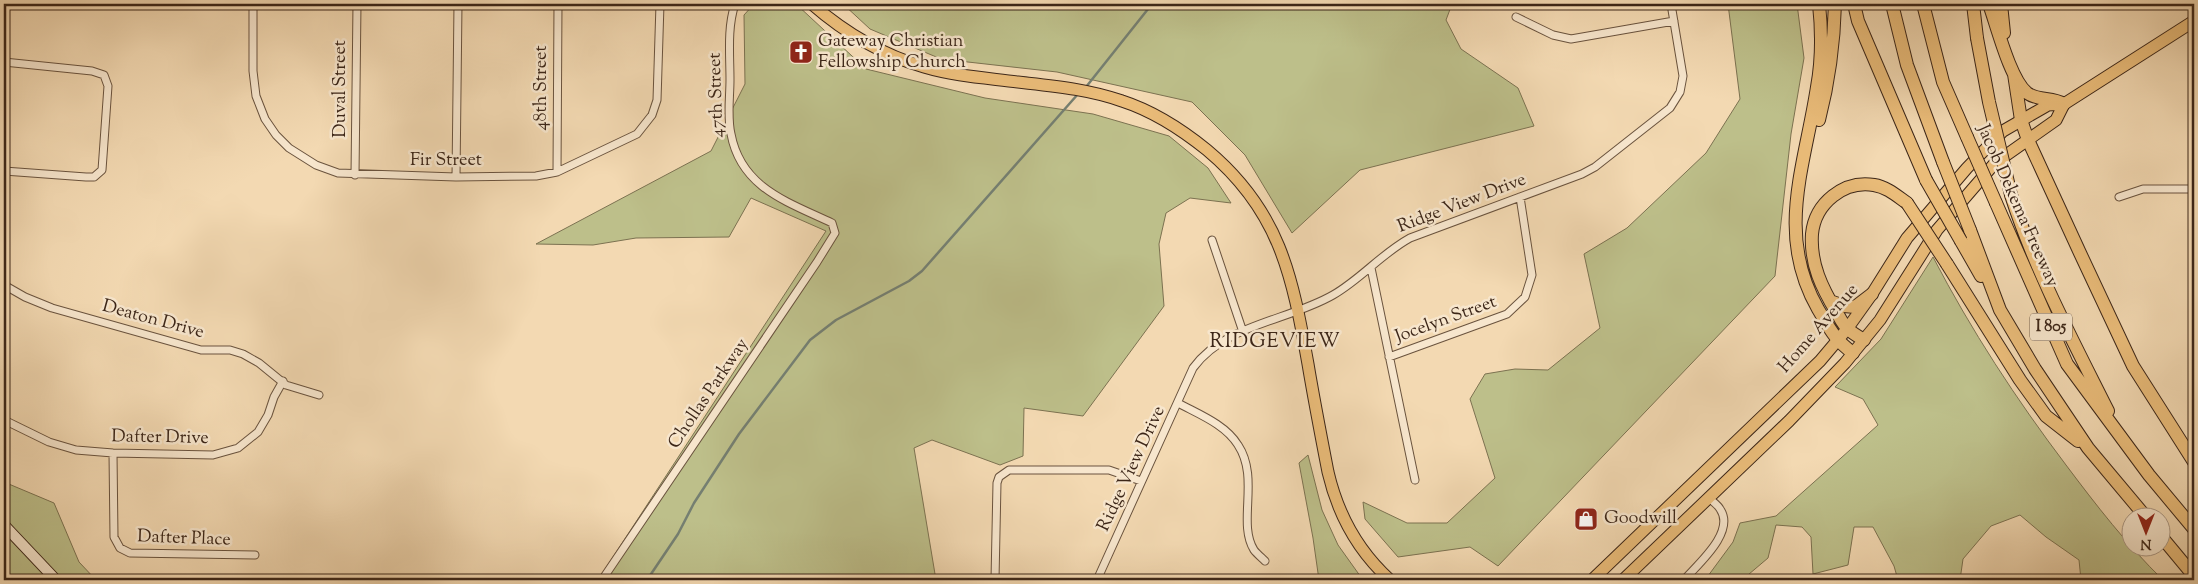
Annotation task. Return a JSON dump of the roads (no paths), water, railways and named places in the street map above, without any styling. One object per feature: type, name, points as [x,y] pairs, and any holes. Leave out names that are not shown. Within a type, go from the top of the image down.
[{"type":"highway","points":[[1819,4],[1821,32],[1820,70],[1794,222],[1801,272],[1814,302],[1837,341],[1853,353]]},
{"type":"highway","points":[[1799,187],[1828,84],[1834,48],[1835,4]]},
{"type":"highway","points":[[1854,4],[1858,21],[1926,180],[2000,310]]},
{"type":"highway","name":"I 805","points":[[1892,4],[1907,65],[2000,310],[2035,369],[2088,448],[2137,506]]},
{"type":"highway","name":"Jacob Dekema Freeway","points":[[1923,4],[1943,82],[2067,364],[2124,442],[2194,529]]},
{"type":"highway","points":[[1973,4],[1989,102],[2011,195],[2060,315],[2124,442]]},
{"type":"highway","points":[[1989,4],[2014,74],[2021,120],[2028,140],[2133,366],[2194,462]]},
{"type":"highway","points":[[2001,4],[2006,53]]},
{"type":"highway","points":[[2014,74],[2028,94],[2038,98],[2055,99],[2064,104]]},
{"type":"highway","points":[[1864,340],[1847,329],[1830,301],[1817,276],[1812,254],[1812,232],[1817,215],[1827,201],[1840,191],[1856,184],[1875,185],[1884,188],[1908,204],[2020,380],[2046,416],[2088,448]]},
{"type":"highway","points":[[1830,301],[1844,306],[1855,307],[1872,294]]},
{"type":"highway","points":[[2170,547],[2194,576]]},
{"type":"main road","points":[[812,4],[828,18],[876,48],[924,67],[951,74],[1098,94],[1123,101],[1166,120],[1186,132],[1225,166],[1245,186],[1272,229],[1292,281],[1299,310],[1328,472],[1337,503],[1354,538],[1373,564],[1390,580]]},
{"type":"main road","name":"Home Avenue","points":[[1623,580],[1795,414],[1853,353],[1880,320],[1937,230],[1995,163],[2056,120],[2064,104],[2194,21]]},
{"type":"main road","name":"Home Avenue","points":[[1592,580],[1814,367],[1847,329],[1872,294],[1907,238],[1924,216],[2003,131],[2048,104],[2064,104]]},
{"type":"main road","points":[[4,525],[56,580]]},
{"type":"street","name":"Fir Street","points":[[253,4],[253,71],[260,108],[276,135],[297,154],[327,170],[355,175],[456,177],[536,176],[557,172],[637,134],[652,115],[657,100],[660,4]]},
{"type":"street","name":"Duval Street","points":[[355,175],[357,4]]},
{"type":"street","points":[[456,177],[458,4]]},
{"type":"street","name":"48th Street","points":[[557,172],[558,4]]},
{"type":"street","name":"47th Street","points":[[735,4],[730,26],[730,133],[737,155],[754,180],[771,194],[832,223]]},
{"type":"street","name":"Ridge View Drive","points":[[1098,580],[1193,368],[1202,355],[1217,344],[1243,332],[1334,295],[1371,268],[1397,245],[1410,238],[1520,198],[1582,174],[1595,167],[1670,108],[1680,92],[1683,76],[1671,4]]},
{"type":"street","points":[[1516,16],[1552,35],[1571,39],[1674,21]]},
{"type":"street","points":[[4,62],[92,71],[104,75],[108,86],[102,170],[94,176],[4,171]]},
{"type":"street","points":[[2119,197],[2144,189],[2194,188]]},
{"type":"street","name":"Jocelyn Street","points":[[1389,357],[1507,314],[1526,297],[1532,275],[1520,198]]},
{"type":"street","name":"Chollas Parkway","points":[[602,580],[831,242],[835,233],[832,223]]},
{"type":"street","points":[[1212,240],[1243,332]]},
{"type":"street","points":[[1371,268],[1415,480]]},
{"type":"street","name":"Deaton Drive","points":[[4,285],[24,297],[52,308],[201,350],[230,350],[243,354],[259,362],[286,385],[319,395]]},
{"type":"street","name":"Dafter Drive","points":[[4,420],[49,442],[76,450],[113,453],[213,455],[230,451],[252,438],[264,424],[282,381]]},
{"type":"street","points":[[1178,403],[1222,428],[1238,444],[1248,467],[1248,536],[1254,550],[1265,561]]},
{"type":"street","name":"Dafter Place","points":[[113,453],[114,537],[120,548],[130,552],[255,555]]},
{"type":"street","points":[[995,580],[998,477],[1009,470],[1015,469],[1109,470],[1141,481]]},
{"type":"street","points":[[1684,580],[1720,538],[1725,525],[1721,509],[1709,498]]},
{"type":"waterway","points":[[1086,87],[1152,4]]},
{"type":"waterway","points":[[647,580],[678,534],[694,503],[739,434],[810,340],[836,320],[909,281],[922,271],[1078,94]]},
{"type":"place","name":"Gateway Christian Fellowship Church","points":[[801,52]]},
{"type":"place","name":"Goodwill","points":[[1586,519]]},
{"type":"district","name":"RIDGEVIEW","points":[[1275,342]]}]
